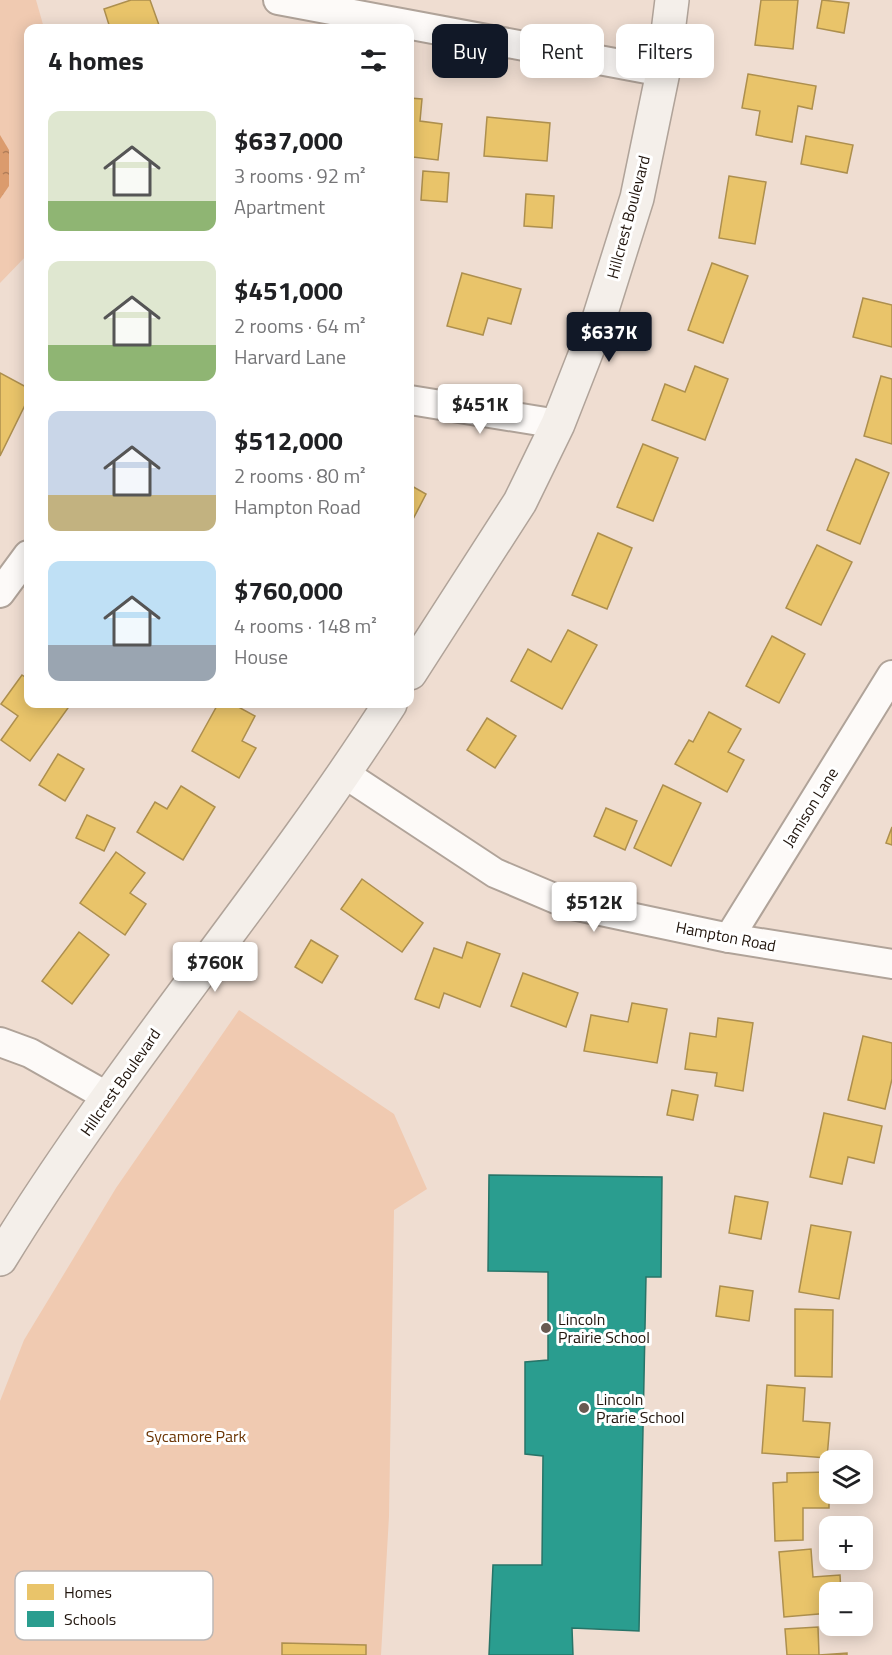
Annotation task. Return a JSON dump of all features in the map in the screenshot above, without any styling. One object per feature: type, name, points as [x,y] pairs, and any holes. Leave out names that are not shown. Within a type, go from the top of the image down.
[{"type":"street","points":[[278,0],[406,24]]},
{"type":"street","name":"Hillcrest Boulevard","points":[[669,24],[672,0]]},
{"type":"street","points":[[414,25],[616,63]]},
{"type":"street","name":"Hillcrest Boulevard","points":[[414,667],[520,502],[558,424],[598,322],[637,198],[662,78]]},
{"type":"street","points":[[414,401],[558,424]]},
{"type":"street","points":[[0,593],[24,560]]},
{"type":"street","name":"Jamison Lane","points":[[729,938],[892,675]]},
{"type":"street","name":"Hillcrest Boulevard","points":[[0,1259],[27,1214],[108,1097],[345,774],[387,708]]},
{"type":"street","name":"Hampton Road","points":[[345,774],[495,873],[568,904],[729,938],[892,964]]},
{"type":"street","points":[[0,1042],[30,1053],[108,1097]]},
{"type":"green space","points":[[0,0],[36,0],[43,24],[24,24],[24,258],[0,283]]},
{"type":"green space","name":"Sycamore Park","points":[[239,1010],[394,1114],[427,1189],[394,1210],[389,1516],[381,1655],[0,1655],[0,1401],[24,1340],[116,1188]]},
{"type":"water","points":[[0,135],[9,150],[9,186],[0,199]]},
{"type":"building: Homes","points":[[131,0],[150,0],[159,24],[109,24],[104,9]]},
{"type":"building: Homes","points":[[761,0],[798,0],[793,49],[755,45]]},
{"type":"building: Homes","points":[[822,0],[849,3],[844,33],[817,28]]},
{"type":"building: Homes","points":[[748,74],[816,86],[812,109],[798,106],[792,142],[756,135],[760,111],[742,108]]},
{"type":"building: Homes","points":[[414,98],[422,99],[420,121],[442,124],[438,160],[414,157]]},
{"type":"building: Homes","points":[[487,117],[550,123],[547,161],[484,156]]},
{"type":"building: Homes","points":[[806,136],[853,145],[847,173],[801,164]]},
{"type":"building: Homes","points":[[423,171],[449,173],[447,202],[421,200]]},
{"type":"building: Homes","points":[[729,176],[766,182],[755,244],[719,238]]},
{"type":"building: Homes","points":[[526,194],[554,196],[552,228],[524,226]]},
{"type":"building: Homes","points":[[712,263],[748,276],[723,343],[688,330]]},
{"type":"building: Homes","points":[[462,273],[521,289],[511,324],[488,318],[483,335],[447,326]]},
{"type":"building: Homes","points":[[863,298],[892,305],[892,347],[853,337]]},
{"type":"building: Homes","points":[[695,366],[728,379],[705,440],[652,420],[665,384],[685,392]]},
{"type":"building: Homes","points":[[0,373],[24,386],[24,407],[0,456]]},
{"type":"building: Homes","points":[[881,376],[892,379],[892,444],[864,436]]},
{"type":"building: Homes","points":[[643,444],[678,458],[653,521],[617,507]]},
{"type":"building: Homes","points":[[856,459],[889,473],[860,544],[827,530]]},
{"type":"building: Homes","points":[[414,487],[426,494],[414,517]]},
{"type":"building: Homes","points":[[598,533],[632,548],[607,609],[572,595]]},
{"type":"building: Homes","points":[[817,545],[852,562],[821,625],[786,608]]},
{"type":"building: Homes","points":[[568,630],[597,645],[562,709],[511,681],[528,649],[551,662]]},
{"type":"building: Homes","points":[[772,636],[805,654],[779,703],[746,686]]},
{"type":"building: Homes","points":[[22,675],[24,676],[24,708],[68,708],[30,761],[1,740],[18,716],[1,704]]},
{"type":"building: Homes","points":[[216,708],[240,708],[255,716],[242,741],[256,748],[239,778],[192,751]]},
{"type":"building: Homes","points":[[709,712],[741,729],[728,752],[744,760],[727,792],[675,764],[689,740],[693,742]]},
{"type":"building: Homes","points":[[487,718],[516,736],[495,768],[467,750]]},
{"type":"building: Homes","points":[[58,754],[84,769],[65,801],[39,785]]},
{"type":"building: Homes","points":[[663,785],[701,803],[671,866],[634,848]]},
{"type":"building: Homes","points":[[181,786],[215,807],[183,860],[137,832],[155,802],[167,809]]},
{"type":"building: Homes","points":[[606,808],[637,821],[625,850],[594,836]]},
{"type":"building: Homes","points":[[87,815],[115,828],[104,851],[76,838]]},
{"type":"building: Homes","points":[[892,827],[892,845],[886,843]]},
{"type":"building: Homes","points":[[116,852],[145,873],[130,893],[146,904],[125,935],[80,903]]},
{"type":"building: Homes","points":[[362,879],[423,923],[402,952],[341,909]]},
{"type":"building: Homes","points":[[79,932],[109,955],[72,1004],[42,981]]},
{"type":"building: Homes","points":[[311,940],[338,956],[322,983],[295,967]]},
{"type":"building: Homes","points":[[467,942],[500,954],[480,1007],[444,993],[439,1008],[415,999],[434,948],[462,958]]},
{"type":"building: Homes","points":[[523,973],[578,993],[566,1027],[511,1006]]},
{"type":"building: Homes","points":[[632,1003],[667,1009],[657,1063],[584,1051],[591,1015],[628,1022]]},
{"type":"building: Homes","points":[[718,1018],[753,1023],[743,1091],[715,1086],[717,1073],[685,1069],[690,1033],[716,1037]]},
{"type":"building: Homes","points":[[863,1036],[892,1043],[892,1079],[885,1109],[848,1100]]},
{"type":"building: Homes","points":[[672,1090],[698,1095],[693,1120],[667,1115]]},
{"type":"building: Homes","points":[[824,1113],[882,1126],[874,1163],[848,1157],[842,1184],[810,1177]]},
{"type":"building: Homes","points":[[735,1196],[768,1202],[761,1239],[729,1233]]},
{"type":"building: Homes","points":[[811,1225],[851,1232],[839,1299],[799,1292]]},
{"type":"building: Homes","points":[[720,1286],[753,1291],[749,1321],[716,1316]]},
{"type":"building: Homes","points":[[795,1309],[833,1310],[832,1377],[795,1376]]},
{"type":"building: Homes","points":[[767,1385],[805,1388],[803,1421],[830,1423],[828,1450],[819,1450],[819,1457],[762,1453]]},
{"type":"building: Homes","points":[[819,1472],[819,1504],[829,1504],[829,1508],[803,1508],[803,1540],[775,1541],[773,1483],[787,1482],[787,1473]]},
{"type":"building: Homes","points":[[811,1549],[813,1577],[840,1575],[840,1582],[819,1582],[819,1614],[784,1617],[779,1552]]},
{"type":"building: Homes","points":[[818,1627],[819,1655],[787,1655],[785,1629]]},
{"type":"building: Homes","points":[[282,1643],[366,1645],[366,1655],[282,1655]]},
{"type":"building: Homes","points":[[847,1653],[847,1655],[819,1655]]},
{"type":"building: Schools","name":"Lincoln Prarie School","points":[[489,1175],[662,1177],[661,1277],[646,1277],[639,1631],[572,1628],[573,1655],[489,1655],[493,1565],[542,1565],[543,1456],[525,1454],[525,1362],[548,1360],[548,1272],[488,1271]]},
{"type":"place","name":"Lincoln Prairie School","points":[[546,1328]]},
{"type":"place","name":"Lincoln Prarie School","points":[[584,1408]]}]
